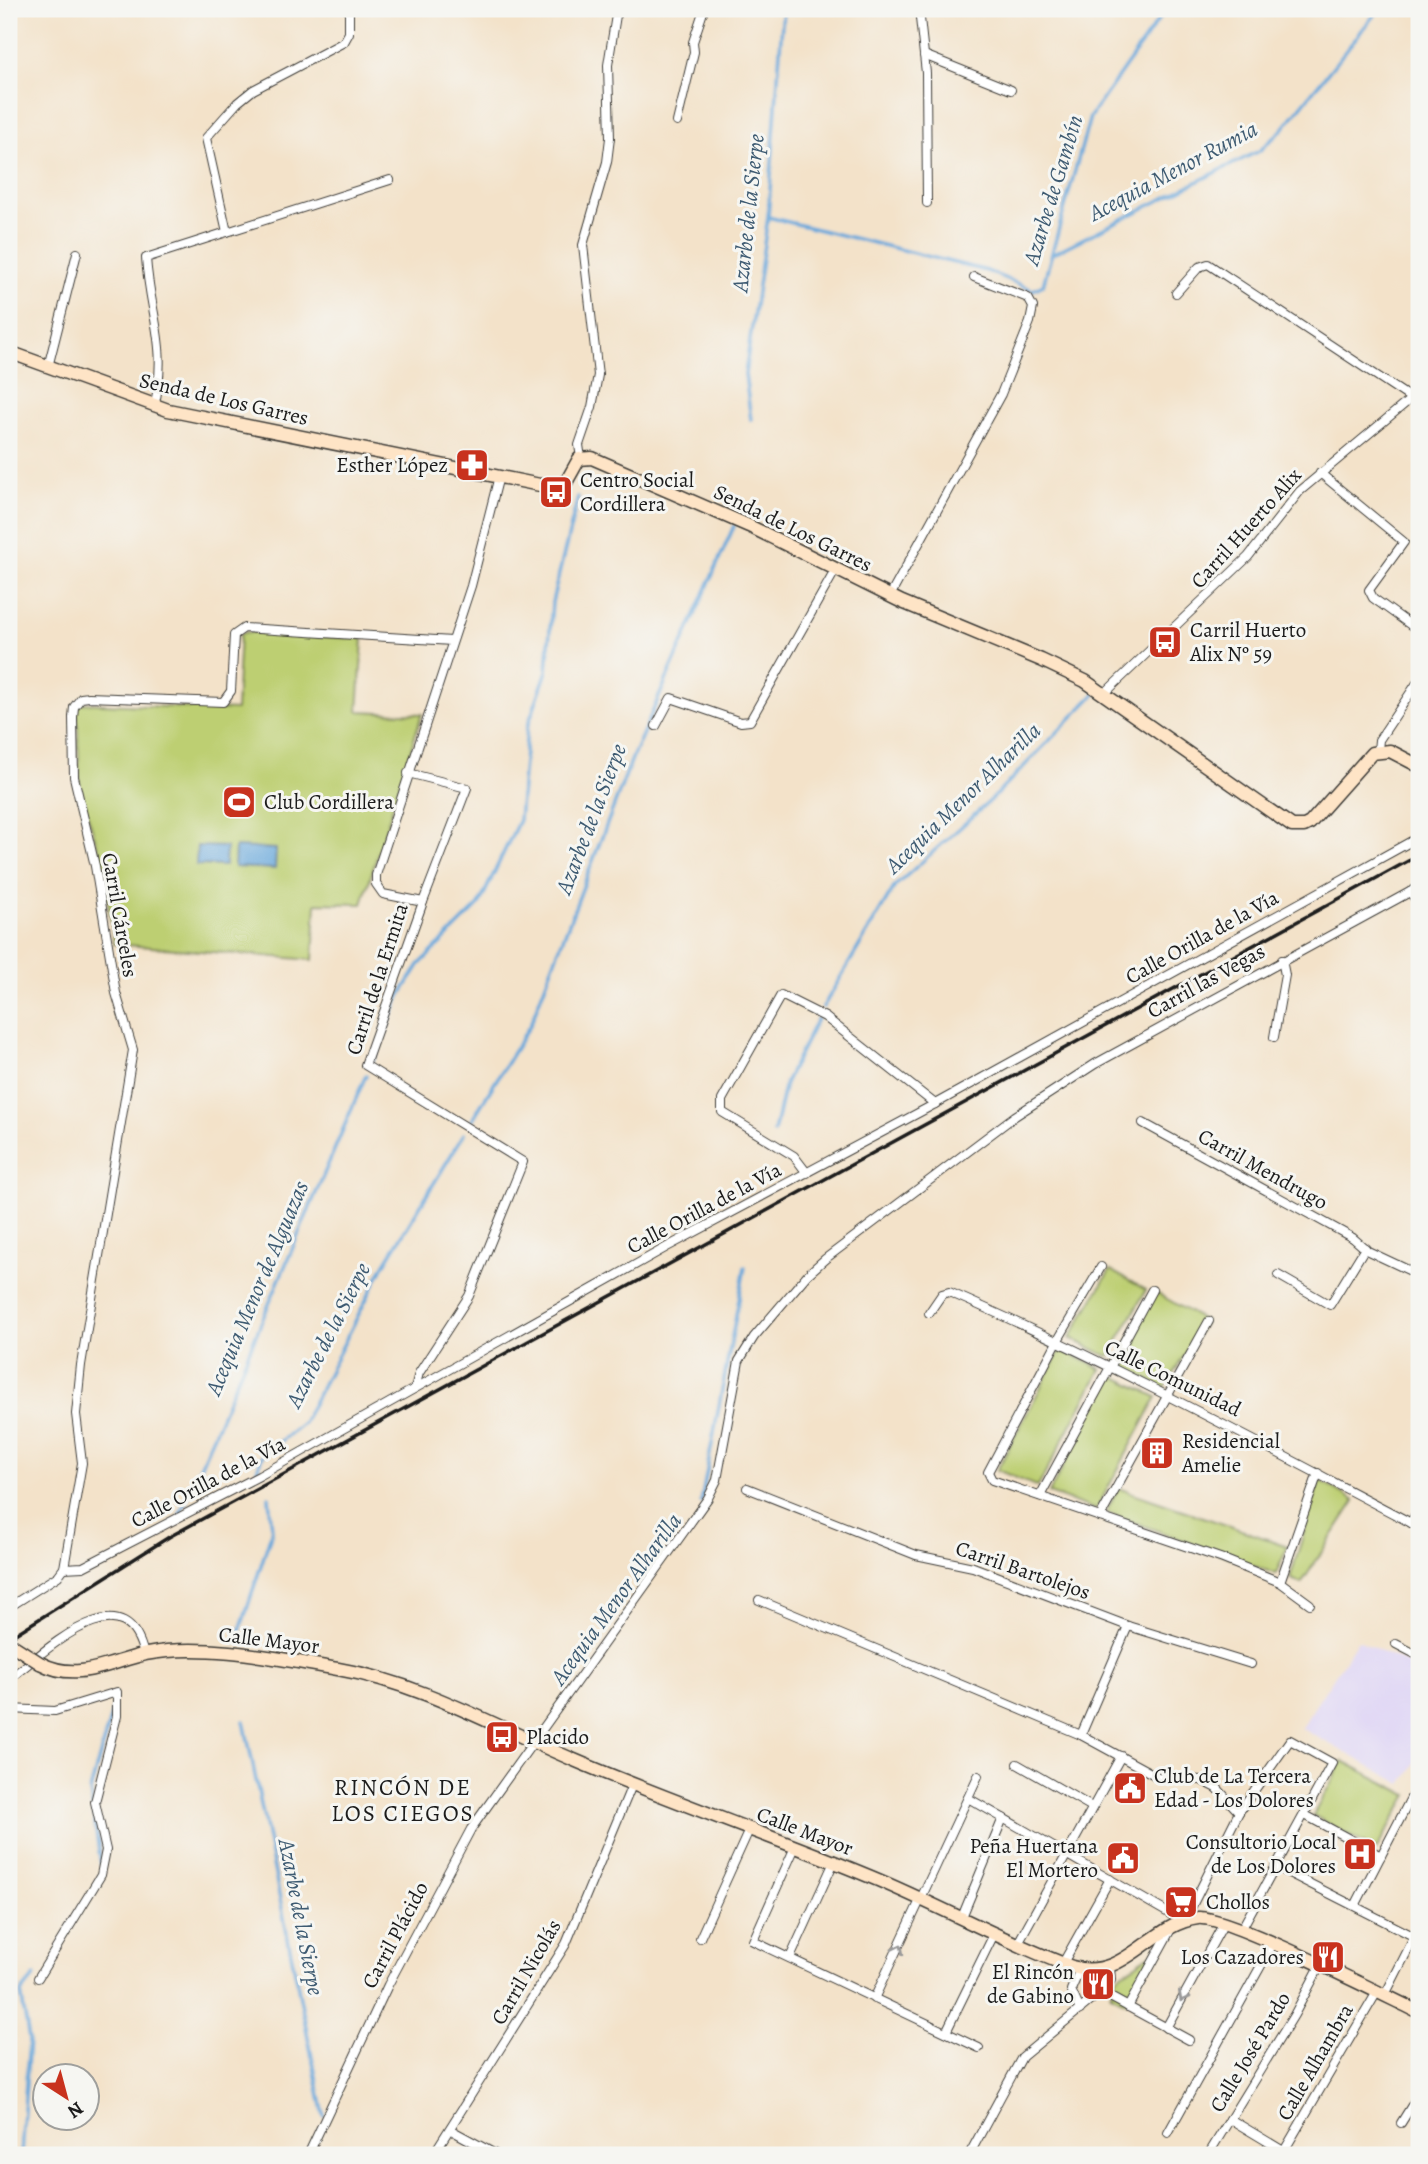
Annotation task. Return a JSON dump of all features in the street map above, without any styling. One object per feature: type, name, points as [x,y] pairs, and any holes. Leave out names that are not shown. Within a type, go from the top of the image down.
[{"type":"street","points":[[227,232],[206,138],[237,103],[253,90],[344,42],[349,33],[349,9]]},
{"type":"street","points":[[581,458],[579,445],[592,407],[598,375],[583,245],[607,162],[610,138],[608,65],[617,9]]},
{"type":"street","points":[[677,122],[694,52],[693,42],[704,9]]},
{"type":"street","points":[[919,9],[924,55],[927,203]]},
{"type":"street","points":[[924,55],[1011,90]]},
{"type":"street","points":[[154,407],[162,368],[160,335],[148,291],[146,258],[390,180]]},
{"type":"street","points":[[48,367],[78,253]]},
{"type":"street","points":[[1176,293],[1199,267],[1208,264],[1416,396]]},
{"type":"street","points":[[890,596],[1001,394],[1030,322],[1033,307],[1028,298],[974,277]]},
{"type":"street","name":"Senda de Los Garres","points":[[9,352],[154,407],[499,476],[562,486],[568,483],[581,458],[592,458],[686,499],[890,596],[1041,660],[1105,693],[1286,822],[1298,827],[1310,823],[1359,764],[1378,750]]},
{"type":"street","name":"Carril Huerto Alix","points":[[1105,693],[1248,557],[1294,497],[1416,396]]},
{"type":"street","points":[[1320,473],[1404,542],[1369,590],[1373,598],[1419,631]]},
{"type":"street","name":"Carril de la Ermita","points":[[415,1388],[419,1373],[469,1296],[523,1162],[365,1065],[422,902],[383,894],[376,884],[376,875],[471,586],[499,476]]},
{"type":"street","points":[[656,726],[671,698],[741,722],[750,721],[836,569]]},
{"type":"street","name":"Carril Cárceles","points":[[64,1568],[82,1463],[76,1414],[81,1366],[132,1050],[116,993],[95,866],[74,777],[74,707],[81,698],[89,697],[223,702],[231,691],[234,635],[244,628],[452,641]]},
{"type":"street","points":[[1419,680],[1379,740],[1378,750],[1390,751],[1419,766]]},
{"type":"street","points":[[408,772],[467,788],[422,902]]},
{"type":"street","name":"Calle Orilla de la Vía","points":[[9,1607],[58,1576],[64,1568],[83,1567],[157,1531],[667,1247],[935,1104],[1419,837]]},
{"type":"street","name":"Carril las Vegas","points":[[533,1743],[708,1498],[717,1480],[739,1361],[754,1338],[807,1275],[1015,1116],[1144,1035],[1419,887]]},
{"type":"street","points":[[1410,892],[1419,903]]},
{"type":"street","points":[[1274,1037],[1285,975],[1282,960]]},
{"type":"street","points":[[807,1173],[799,1160],[787,1151],[722,1112],[722,1100],[781,995],[825,1017],[935,1104]]},
{"type":"street","name":"Carril Mendrugo","points":[[1143,1122],[1353,1238],[1365,1248],[1419,1275]]},
{"type":"street","points":[[1278,1275],[1330,1305],[1365,1248]]},
{"type":"street","points":[[1101,1267],[1058,1340],[988,1472],[992,1480],[1280,1581],[1311,1604]]},
{"type":"street","points":[[1040,1496],[1152,1290]]},
{"type":"street","name":"Calle Comunidad","points":[[929,1313],[942,1294],[949,1292],[1058,1340],[1415,1525]]},
{"type":"street","points":[[1100,1517],[1166,1394],[1209,1321]]},
{"type":"street","points":[[1280,1581],[1318,1473]]},
{"type":"street","name":"Carril Bartolejos","points":[[747,1488],[916,1555],[973,1567],[1128,1626],[1251,1664]]},
{"type":"street","points":[[1415,1525],[1419,1508]]},
{"type":"street","points":[[759,1600],[1081,1735],[1160,1777],[1201,1780],[1217,1788],[1238,1812]]},
{"type":"street","points":[[9,1679],[73,1631],[102,1618],[121,1621],[132,1628],[149,1654]]},
{"type":"street","points":[[1081,1735],[1128,1626]]},
{"type":"street","name":"Calle Mayor","points":[[9,1643],[40,1663],[61,1671],[78,1672],[149,1654],[179,1650],[232,1654],[370,1675],[420,1692],[632,1785],[834,1862],[1080,1969],[1092,1971],[1110,1967],[1184,1922],[1203,1917],[1273,1944],[1419,2012]]},
{"type":"street","points":[[1396,1644],[1419,1656]]},
{"type":"street","points":[[9,1709],[55,1712],[117,1692],[117,1716],[95,1802],[106,1850],[101,1875],[38,1978]]},
{"type":"street","points":[[968,1798],[1184,1922],[1238,1812],[1290,1740],[1332,1763],[1241,1930]]},
{"type":"street","name":"Carril Plácido","points":[[308,2155],[388,1985],[471,1829],[503,1781],[533,1743]]},
{"type":"street","points":[[1018,1943],[1065,1853],[1121,1756]]},
{"type":"street","points":[[1017,1764],[1092,1807]]},
{"type":"street","points":[[874,1999],[923,1899],[978,1776]]},
{"type":"street","name":"Carril Nicolás","points":[[433,2155],[566,1944],[632,1785]]},
{"type":"street","points":[[1355,1906],[1417,1793]]},
{"type":"street","points":[[1305,1815],[1381,1856]]},
{"type":"street","points":[[962,1917],[1003,1818]]},
{"type":"street","points":[[700,1938],[748,1829]]},
{"type":"street","points":[[796,1847],[753,1941],[979,2048]]},
{"type":"street","points":[[790,1958],[834,1862]]},
{"type":"street","points":[[1277,1867],[1417,1938]]},
{"type":"street","points":[[1063,1963],[1110,1879]]},
{"type":"street","points":[[1166,2028],[1224,1923]]},
{"type":"street","name":"Calle Alhambra","points":[[1287,2153],[1381,1993],[1417,1938],[1419,1928]]},
{"type":"street","points":[[1128,2007],[1171,1929]]},
{"type":"street","points":[[946,2032],[995,1932]]},
{"type":"street","points":[[1168,2133],[1273,1944]]},
{"type":"street","name":"Calle José Pardo","points":[[1209,2155],[1294,2015],[1320,1966]]},
{"type":"street","points":[[969,2155],[1023,2057],[1101,1992],[1111,1979],[1110,1967]]},
{"type":"street","points":[[1080,1969],[1071,1990],[1080,2010]]},
{"type":"street","points":[[1101,1992],[1189,2040]]},
{"type":"street","points":[[1401,2123],[1419,2094]]},
{"type":"street","points":[[1230,2119],[1287,2153]]},
{"type":"street","points":[[451,2130],[497,2155]]},
{"type":"shaded area","points":[[1358,1640],[1419,1669],[1419,1756],[1402,1784],[1301,1728]]},
{"type":"green space","name":"Club Cordillera","points":[[247,632],[363,639],[358,711],[422,714],[362,904],[316,903],[313,960],[114,944],[102,861],[80,790],[77,707],[81,703],[236,710],[240,634]]},
{"type":"green space","points":[[1110,1270],[1146,1290],[1109,1357],[1070,1338]]},
{"type":"green space","points":[[1155,1292],[1205,1321],[1164,1389],[1117,1362]]},
{"type":"green space","points":[[1061,1349],[1101,1369],[1038,1487],[997,1470]]},
{"type":"green space","points":[[1112,1375],[1157,1397],[1096,1510],[1049,1493]]},
{"type":"green space","points":[[1320,1480],[1355,1501],[1301,1584],[1290,1578]]},
{"type":"green space","points":[[1118,1488],[1288,1546],[1276,1574],[1106,1512]]},
{"type":"green space","points":[[1343,1761],[1408,1795],[1376,1850],[1313,1815]]},
{"type":"green space","points":[[1149,1955],[1152,1957],[1126,2002],[1111,1994],[1115,1978]]},
{"type":"water","points":[[197,846],[226,847],[225,866],[196,865]]},
{"type":"water","points":[[235,847],[276,849],[275,869],[234,867]]},
{"type":"waterway","name":"Azarbe de Gambín","points":[[751,420],[745,374],[768,217],[783,9]]},
{"type":"waterway","name":"Azarbe de Gambín","points":[[768,217],[987,271],[1033,290],[1043,285],[1090,117],[1166,9]]},
{"type":"waterway","name":"Acequia Menor Rumia","points":[[1052,254],[1259,151],[1282,130],[1379,9]]},
{"type":"waterway","name":"Acequia Menor de Alguazas","points":[[373,1060],[400,996],[419,965],[479,905],[519,820],[527,728],[547,671],[552,602],[578,497]]},
{"type":"waterway","name":"Azarbe de la Sierpe","points":[[472,1120],[530,1025],[633,756],[734,526]]},
{"type":"waterway","name":"Acequia Menor Alharilla","points":[[823,1007],[895,886],[991,800],[1095,694]]},
{"type":"waterway","name":"Acequia Menor Alharilla","points":[[774,1132],[785,1083],[817,1019]]},
{"type":"waterway","name":"Acequia Menor de Alguazas","points":[[180,1514],[366,1075]]},
{"type":"waterway","name":"Azarbe de la Sierpe","points":[[257,1470],[262,1456],[303,1423],[384,1265],[464,1134]]},
{"type":"waterway","name":"Acequia Menor Alharilla","points":[[701,1502],[745,1267]]},
{"type":"waterway","name":"Azarbe de la Sierpe","points":[[236,1643],[272,1531],[269,1497]]},
{"type":"waterway","name":"Acequia Menor de Alguazas","points":[[101,1864],[90,1791],[113,1708]]},
{"type":"waterway","name":"Azarbe de la Sierpe","points":[[244,1721],[324,2116]]},
{"type":"waterway","name":"Acequia Menor de Alguazas","points":[[21,2155],[29,2039],[21,1993],[35,1976]]},
{"type":"railway","points":[[9,1638],[169,1537],[1419,855]]},
{"type":"place","name":"Esther López","points":[[472,465]]},
{"type":"place","name":"Centro Social Cordillera","points":[[556,492]]},
{"type":"place","name":"Carril Huerto Alix Nº 59","points":[[1165,642]]},
{"type":"place","name":"Club Cordillera","points":[[239,802]]},
{"type":"place","name":"Residencial Amelie","points":[[1157,1453]]},
{"type":"place","name":"Placido","points":[[502,1737]]},
{"type":"place","name":"Club de La Tercera Edad - Los Dolores","points":[[1130,1788]]},
{"type":"place","name":"Consultorio Local de Los Dolores","points":[[1360,1854]]},
{"type":"place","name":"Peña Huertana El Mortero","points":[[1123,1858]]},
{"type":"place","name":"Chollos","points":[[1181,1902]]},
{"type":"place","name":"Los Cazadores","points":[[1328,1957]]},
{"type":"place","name":"El Rincón de Gabino","points":[[1098,1984]]},
{"type":"district","name":"RINCÓN DE LOS CIEGOS","points":[[403,1800]]}]
